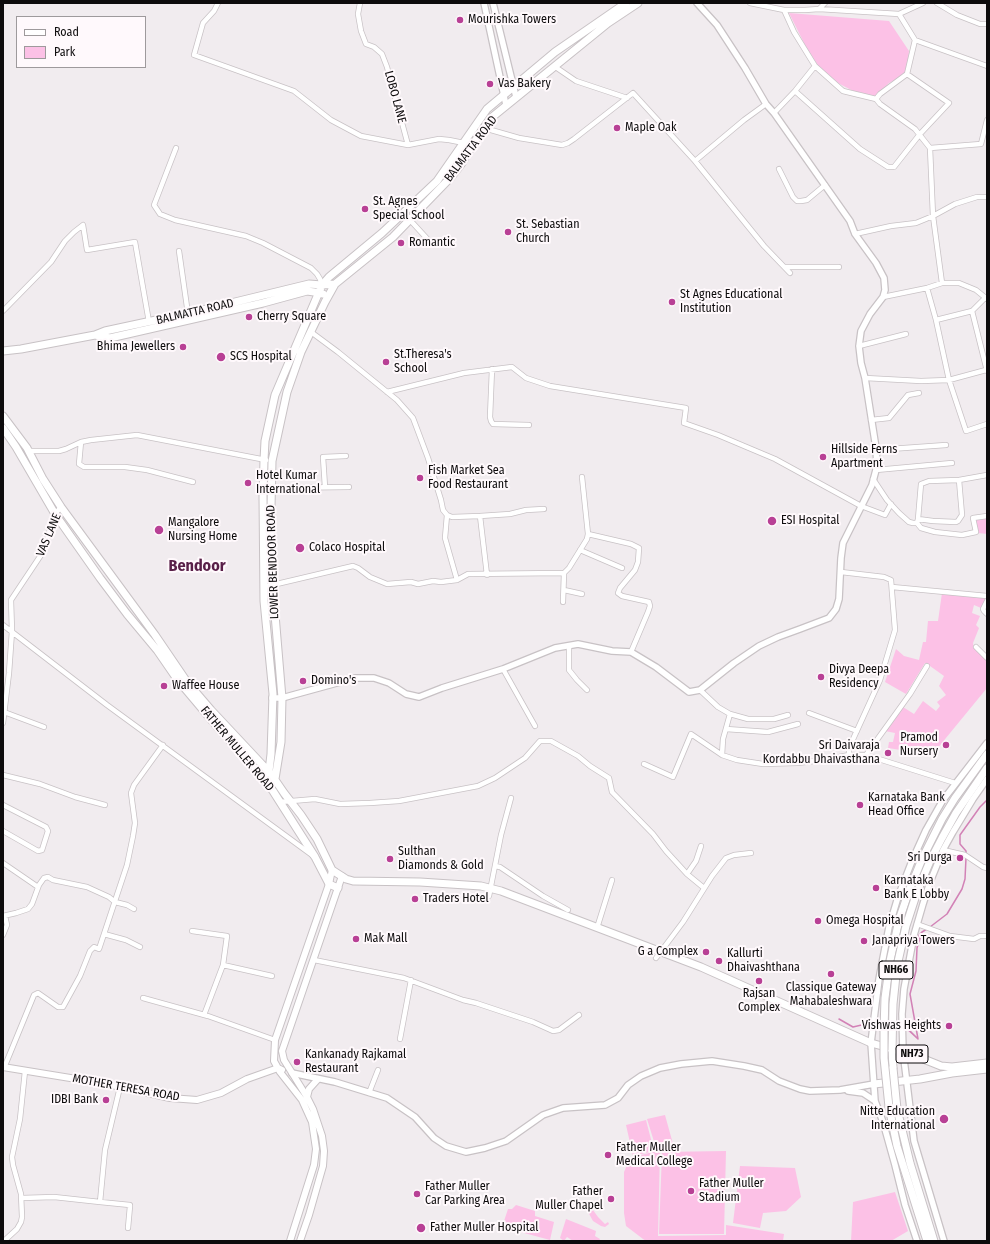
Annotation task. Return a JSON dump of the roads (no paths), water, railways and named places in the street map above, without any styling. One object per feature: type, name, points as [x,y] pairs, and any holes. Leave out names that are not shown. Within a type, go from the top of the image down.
[{"type":"main road","points":[[262,776],[269,771],[272,754],[272,698],[264,601],[264,460],[266,441],[275,395],[322,285],[329,277],[382,232],[437,181],[487,110],[504,94],[555,52],[626,3]]},
{"type":"main road","name":"BALMATTA ROAD","points":[[3,351],[95,335],[105,331],[188,314],[309,284],[336,284],[393,237],[452,176],[491,118],[608,23],[638,3]]},
{"type":"main road","name":"LOWER BENDOOR ROAD","points":[[275,779],[281,742],[282,698],[270,555],[272,461],[287,392],[301,352],[328,296],[336,284]]},
{"type":"main road","name":"BALMATTA ROAD","points":[[95,335],[110,338],[263,303],[308,291],[328,296]]},
{"type":"main road","points":[[3,416],[28,451],[43,479],[61,507],[156,635],[187,682],[216,716],[275,779],[301,815],[332,870],[346,879],[353,881],[420,882],[492,888],[701,967],[871,1043]]},
{"type":"main road","name":"FATHER MULLER ROAD","points":[[3,428],[16,447],[55,514],[100,578],[157,650],[177,679],[220,730],[262,776],[280,802],[329,884]]},
{"type":"main road","name":"NH66","points":[[927,1241],[897,1146],[889,1107],[884,1058],[885,998],[899,920],[922,859],[942,819],[955,798],[987,754]]},
{"type":"main road","name":"NH66","points":[[934,1241],[910,1163],[897,1109],[892,1050],[893,991],[906,926],[917,892],[930,862],[958,809],[987,768]]},
{"type":"main road","points":[[267,783],[275,779]]},
{"type":"main road","points":[[290,1241],[314,1165],[316,1149],[312,1122],[302,1100],[274,1061],[275,1040],[329,884],[332,870]]},
{"type":"main road","points":[[300,1241],[323,1166],[323,1143],[318,1122],[307,1097],[284,1060],[282,1051],[342,876]]},
{"type":"main road","points":[[329,884],[338,888]]},
{"type":"main road","name":"NH73","points":[[871,1043],[903,1052],[941,1066],[952,1067],[987,1063]]},
{"type":"main road","name":"MOTHER TERESA ROAD","points":[[4,1067],[120,1087],[170,1098],[197,1100],[221,1093],[247,1079],[278,1068]]},
{"type":"main road","points":[[278,1068],[292,1073]]},
{"type":"main road","name":"NH73","points":[[874,1084],[987,1069]]},
{"type":"main road","points":[[307,1097],[309,1089],[318,1079]]},
{"type":"street","points":[[218,3],[214,11],[204,23],[194,55],[294,91],[331,120],[362,136],[408,144],[439,139],[464,143]]},
{"type":"street","name":"LOBO LANE","points":[[360,3],[358,14],[361,31],[366,44],[374,47],[382,54],[408,144]]},
{"type":"street","points":[[484,3],[506,105]]},
{"type":"street","points":[[493,3],[516,97]]},
{"type":"street","points":[[272,698],[282,698],[355,678],[374,678],[389,683],[406,694],[419,697],[442,688],[504,669],[555,648],[578,644],[612,651],[631,652],[656,667],[689,692],[700,690],[734,663],[759,646],[778,637],[829,618],[836,609],[839,599],[843,542],[872,485],[877,466],[876,450],[859,346],[861,331],[886,290],[884,278],[876,263],[855,234],[850,221],[774,113],[766,104],[745,68],[716,25],[697,3]]},
{"type":"street","points":[[750,3],[784,10],[819,9],[899,14],[923,3]]},
{"type":"street","points":[[819,9],[825,3]]},
{"type":"street","points":[[937,3],[957,15],[980,24],[987,24]]},
{"type":"street","points":[[784,10],[794,32],[815,66],[843,90],[876,99],[880,104],[915,129],[930,148],[933,216],[942,282]]},
{"type":"street","points":[[899,14],[915,40],[987,66]]},
{"type":"street","points":[[876,99],[880,94],[907,74],[915,40]]},
{"type":"street","points":[[554,66],[576,81],[627,98]]},
{"type":"street","points":[[774,113],[795,92],[815,66]]},
{"type":"street","points":[[795,92],[860,149],[888,167],[894,167],[920,134],[949,103],[907,74]]},
{"type":"street","points":[[484,128],[519,138],[562,145],[574,139],[633,93],[695,161],[764,246],[790,273]]},
{"type":"street","points":[[695,161],[744,120],[766,104]]},
{"type":"street","points":[[930,148],[981,144],[987,120]]},
{"type":"street","points":[[176,148],[154,205],[160,214],[175,220],[246,236],[263,243],[311,268],[317,274],[322,285]]},
{"type":"street","points":[[779,169],[793,197],[797,201],[807,200],[825,185]]},
{"type":"street","points":[[855,234],[891,226],[916,223],[955,204],[977,197],[987,197]]},
{"type":"street","points":[[410,220],[432,244]]},
{"type":"street","points":[[3,311],[52,262],[65,242],[83,225],[88,250],[135,242],[149,322]]},
{"type":"street","points":[[179,251],[188,314]]},
{"type":"street","points":[[785,268],[839,266]]},
{"type":"street","points":[[883,297],[927,288],[942,282],[959,283],[976,290],[986,298],[972,311],[936,320]]},
{"type":"street","points":[[927,288],[936,320],[949,380],[966,431],[987,424]]},
{"type":"street","points":[[865,378],[921,381],[949,380],[987,371],[972,311]]},
{"type":"street","points":[[311,332],[397,400],[413,418],[428,458],[443,510],[447,515],[452,517],[480,516],[510,514],[526,510],[544,509]]},
{"type":"street","points":[[859,346],[906,334]]},
{"type":"street","points":[[387,392],[464,373],[512,367],[526,378],[550,386],[686,408],[684,423],[718,435],[775,459],[861,506],[885,515],[891,504]]},
{"type":"street","points":[[492,370],[490,421],[493,424],[528,425]]},
{"type":"street","points":[[871,420],[889,418],[908,395],[919,393]]},
{"type":"street","points":[[28,451],[66,450],[81,442],[98,438],[137,435],[272,461]]},
{"type":"street","points":[[81,442],[79,464],[84,467],[140,469],[193,482]]},
{"type":"street","points":[[876,450],[946,445]]},
{"type":"street","points":[[325,487],[323,457],[346,456]]},
{"type":"street","points":[[876,470],[952,463]]},
{"type":"street","points":[[987,475],[959,480],[929,481],[921,484],[918,521],[922,528],[935,532],[962,535],[976,532],[973,518],[987,516]]},
{"type":"street","points":[[264,587],[353,566],[387,584],[411,582],[418,584],[433,581],[441,582],[457,580],[468,574],[564,573],[569,568],[587,539],[588,534],[582,477]]},
{"type":"street","points":[[873,479],[899,513],[909,522],[913,523],[918,521],[956,522],[962,515],[959,480]]},
{"type":"street","points":[[271,488],[349,487]]},
{"type":"street","name":"VAS LANE","points":[[3,723],[12,631],[11,600],[43,552],[55,514],[61,507]]},
{"type":"street","points":[[447,515],[445,538],[457,580]]},
{"type":"street","points":[[480,516],[487,574]]},
{"type":"street","points":[[588,534],[631,544],[639,548],[638,562],[635,570],[620,588],[618,593],[622,596],[649,602],[650,606],[631,652]]},
{"type":"street","points":[[580,550],[622,568]]},
{"type":"street","points":[[841,572],[884,577],[891,580],[895,630],[880,680],[849,748],[849,756]]},
{"type":"street","points":[[563,602],[564,573]]},
{"type":"street","points":[[892,587],[987,596]]},
{"type":"street","points":[[564,590],[582,594]]},
{"type":"street","points":[[987,601],[983,609],[987,614]]},
{"type":"street","points":[[3,625],[63,672],[314,857]]},
{"type":"street","points":[[569,646],[569,670],[588,690]]},
{"type":"street","points":[[976,647],[987,658]]},
{"type":"street","points":[[866,755],[910,694],[927,666]]},
{"type":"street","points":[[504,669],[535,726]]},
{"type":"street","points":[[700,690],[718,707],[730,714],[748,718],[774,719],[788,715]]},
{"type":"street","points":[[4,712],[44,727]]},
{"type":"street","points":[[809,713],[857,731]]},
{"type":"street","points":[[722,755],[723,739],[730,714]]},
{"type":"street","points":[[726,729],[768,732],[798,724]]},
{"type":"street","points":[[644,764],[673,777],[691,734],[722,755],[737,760],[764,764],[797,763],[866,755],[955,783]]},
{"type":"street","points":[[280,802],[315,799],[340,804],[370,804],[398,801],[478,786],[495,778],[525,758],[540,741],[551,740],[578,756],[590,766],[609,778],[612,792],[653,834],[687,874],[704,888]]},
{"type":"street","points":[[917,1241],[905,1205],[883,1122],[875,1101],[871,1043],[875,1013],[884,951],[898,896],[912,861],[929,823],[943,800],[987,743]]},
{"type":"street","points":[[4,1067],[34,995],[38,993],[58,1007],[63,1007],[80,976],[90,951],[94,947],[99,949],[120,891],[134,836],[135,823],[131,793],[134,785],[163,745]]},
{"type":"street","points":[[3,774],[40,784],[75,797],[104,805]]},
{"type":"street","points":[[944,1241],[914,1141],[903,1052],[902,1014],[904,989],[917,924],[930,882],[944,850],[962,816],[987,779]]},
{"type":"street","points":[[490,896],[500,834],[511,798]]},
{"type":"street","points":[[3,805],[48,830],[42,850],[38,851],[3,831]]},
{"type":"street","points":[[687,874],[696,860],[701,846]]},
{"type":"street","points":[[944,850],[965,855],[987,868]]},
{"type":"street","points":[[656,958],[726,858],[734,855],[751,853]]},
{"type":"street","points":[[3,863],[38,887]]},
{"type":"street","points":[[495,866],[500,867],[543,896],[568,910]]},
{"type":"street","points":[[3,935],[8,925],[4,916],[28,909],[32,904],[42,880],[48,878],[87,887],[109,897],[115,902],[127,905],[134,909]]},
{"type":"street","points":[[597,928],[612,880]]},
{"type":"street","points":[[917,924],[950,936],[974,939],[980,936],[987,936]]},
{"type":"street","points":[[192,931],[227,936],[223,965],[204,1015]]},
{"type":"street","points":[[104,934],[126,940],[140,947]]},
{"type":"street","points":[[314,960],[404,978],[463,1000],[533,1022],[553,1031],[559,1030],[579,1014]]},
{"type":"street","points":[[223,965],[272,976]]},
{"type":"street","points":[[400,1039],[410,980]]},
{"type":"street","points":[[144,998],[204,1015],[275,1040]]},
{"type":"street","points":[[292,1073],[335,1082],[387,1098],[415,1117],[434,1138],[446,1146],[466,1152],[506,1141],[543,1115],[563,1108],[605,1106],[618,1098],[628,1084],[641,1076],[660,1068],[681,1064],[712,1060],[744,1066],[762,1070],[779,1081],[810,1091],[840,1090],[874,1084]]},
{"type":"street","points":[[369,1093],[378,1070]]},
{"type":"street","points":[[4,1241],[17,1229],[23,1215],[22,1198],[12,1157],[20,1119],[25,1071]]},
{"type":"street","points":[[100,1202],[105,1150],[120,1087]]},
{"type":"street","points":[[840,1090],[863,1093],[875,1101]]},
{"type":"street","points":[[22,1198],[54,1197],[130,1205],[128,1228]]},
{"type":"waterway","points":[[966,854],[966,851],[960,844],[960,835],[980,807],[987,800]]},
{"type":"waterway","points":[[930,927],[947,914],[962,889],[965,879],[966,858]]},
{"type":"waterway","points":[[905,1026],[918,1039],[910,994],[916,971],[917,948],[922,932],[927,929]]},
{"type":"waterway","points":[[904,1026],[918,1039],[910,994],[916,971],[919,935],[922,932]]},
{"type":"waterway","points":[[839,1019],[853,1027],[870,1023]]},
{"type":"place","name":"Mourishka Towers","points":[[460,20]]},
{"type":"place","name":"Vas Bakery","points":[[490,84]]},
{"type":"place","name":"Maple Oak","points":[[617,128]]},
{"type":"place","name":"St. Agnes Special School","points":[[365,209]]},
{"type":"place","name":"St. Sebastian Church","points":[[508,232]]},
{"type":"place","name":"Romantic","points":[[401,243]]},
{"type":"place","name":"St Agnes Educational Institution","points":[[672,302]]},
{"type":"place","name":"Cherry Square","points":[[249,317]]},
{"type":"place","name":"Bhima Jewellers","points":[[183,347]]},
{"type":"place","name":"SCS Hospital","points":[[221,357]]},
{"type":"place","name":"St.Theresa's School","points":[[386,362]]},
{"type":"place","name":"Hillside Ferns Apartment","points":[[823,457]]},
{"type":"place","name":"Fish Market Sea Food Restaurant","points":[[420,478]]},
{"type":"place","name":"Hotel Kumar International","points":[[248,483]]},
{"type":"place","name":"ESI Hospital","points":[[772,521]]},
{"type":"place","name":"Mangalore Nursing Home","points":[[159,530]]},
{"type":"place","name":"Colaco Hospital","points":[[300,548]]},
{"type":"place","name":"Divya Deepa Residency","points":[[821,677]]},
{"type":"place","name":"Domino's","points":[[303,681]]},
{"type":"place","name":"Waffee House","points":[[164,686]]},
{"type":"place","name":"Pramod Nursery","points":[[946,745]]},
{"type":"place","name":"Sri Daivaraja Kordabbu Dhaivasthana","points":[[888,753]]},
{"type":"place","name":"Karnataka Bank Head Office","points":[[860,805]]},
{"type":"place","name":"Sri Durga","points":[[960,858]]},
{"type":"place","name":"Sulthan Diamonds & Gold","points":[[390,859]]},
{"type":"place","name":"Karnataka Bank E Lobby","points":[[876,888]]},
{"type":"place","name":"Traders Hotel","points":[[415,899]]},
{"type":"place","name":"Omega Hospital","points":[[818,921]]},
{"type":"place","name":"Mak Mall","points":[[356,939]]},
{"type":"place","name":"Janapriya Towers","points":[[864,941]]},
{"type":"place","name":"G a Complex","points":[[706,952]]},
{"type":"place","name":"Kallurti Dhaivashthana","points":[[719,961]]},
{"type":"place","name":"Classique Gateway Mahabaleshwara","points":[[831,974]]},
{"type":"place","name":"Rajsan Complex","points":[[759,981]]},
{"type":"place","name":"Vishwas Heights","points":[[949,1026]]},
{"type":"place","name":"Kankanady Rajkamal Restaurant","points":[[297,1062]]},
{"type":"place","name":"IDBI Bank","points":[[106,1100]]},
{"type":"place","name":"Nitte Education International","points":[[944,1119]]},
{"type":"place","name":"Father Muller Medical College","points":[[608,1155]]},
{"type":"place","name":"Father Muller Stadium","points":[[691,1191]]},
{"type":"place","name":"Father Muller Car Parking Area","points":[[417,1194]]},
{"type":"place","name":"Father Muller Chapel","points":[[611,1199]]},
{"type":"place","name":"Father Muller Hospital","points":[[421,1228]]},
{"type":"district","name":"Bendoor","points":[[197,567]]}]
